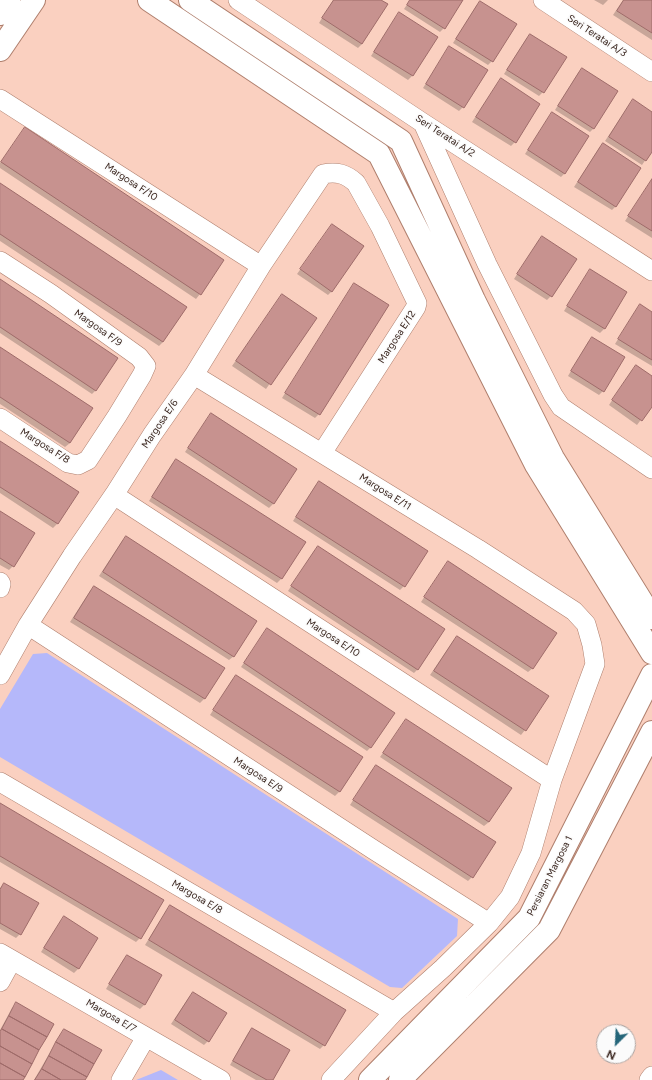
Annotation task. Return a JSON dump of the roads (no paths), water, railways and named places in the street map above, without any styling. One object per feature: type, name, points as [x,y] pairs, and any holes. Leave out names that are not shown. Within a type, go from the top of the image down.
[{"type":"street","points":[[0,14],[9,0]]},
{"type":"street","points":[[0,50],[34,0]]},
{"type":"street","points":[[149,0],[379,154],[536,465],[652,653]]},
{"type":"street","points":[[190,0],[401,142],[474,300],[553,458],[652,618]]},
{"type":"street","name":"Seri Teratai A/2","points":[[238,0],[423,123],[652,271]]},
{"type":"street","name":"Seri Teratai A/3","points":[[543,0],[652,72]]},
{"type":"street","points":[[251,67],[264,49]]},
{"type":"street","name":"Margosa F/10","points":[[2,104],[261,266]]},
{"type":"street","points":[[356,138],[368,119]]},
{"type":"street","points":[[423,123],[487,264],[553,396],[561,407],[652,469]]},
{"type":"street","name":"Margosa E/12","points":[[322,453],[416,307],[417,303],[380,226],[356,183],[350,177],[342,174],[333,172],[324,174]]},
{"type":"street","name":"Margosa E/6","points":[[0,675],[28,625],[72,556],[114,495],[152,435],[194,375],[261,266],[324,174]]},
{"type":"street","name":"Margosa F/9","points":[[0,261],[57,298],[143,361],[146,366],[117,416]]},
{"type":"street","name":"Margosa E/11","points":[[194,375],[478,549],[574,611],[586,624],[596,664],[552,780],[531,853],[510,897],[489,923],[443,968],[394,1012],[331,1080]]},
{"type":"street","name":"Margosa F/8","points":[[0,418],[68,463],[78,465],[88,460],[117,416]]},
{"type":"street","name":"Margosa E/10","points":[[114,495],[552,780]]},
{"type":"street","points":[[0,582],[0,588]]},
{"type":"street","name":"Margosa E/9","points":[[28,625],[489,923]]},
{"type":"street","name":"Persiaran Margosa 1","points":[[370,1080],[529,918],[652,676]]},
{"type":"street","points":[[400,1080],[549,930],[611,808],[652,732]]},
{"type":"street","name":"Margosa E/8","points":[[0,782],[394,1012]]},
{"type":"street","points":[[0,982],[6,956]]},
{"type":"street","name":"Margosa E/7","points":[[6,956],[221,1080]]},
{"type":"street","points":[[443,968],[475,1004]]},
{"type":"street","points":[[120,1080],[146,1037]]},
{"type":"street","points":[[649,1080],[652,1076]]}]
